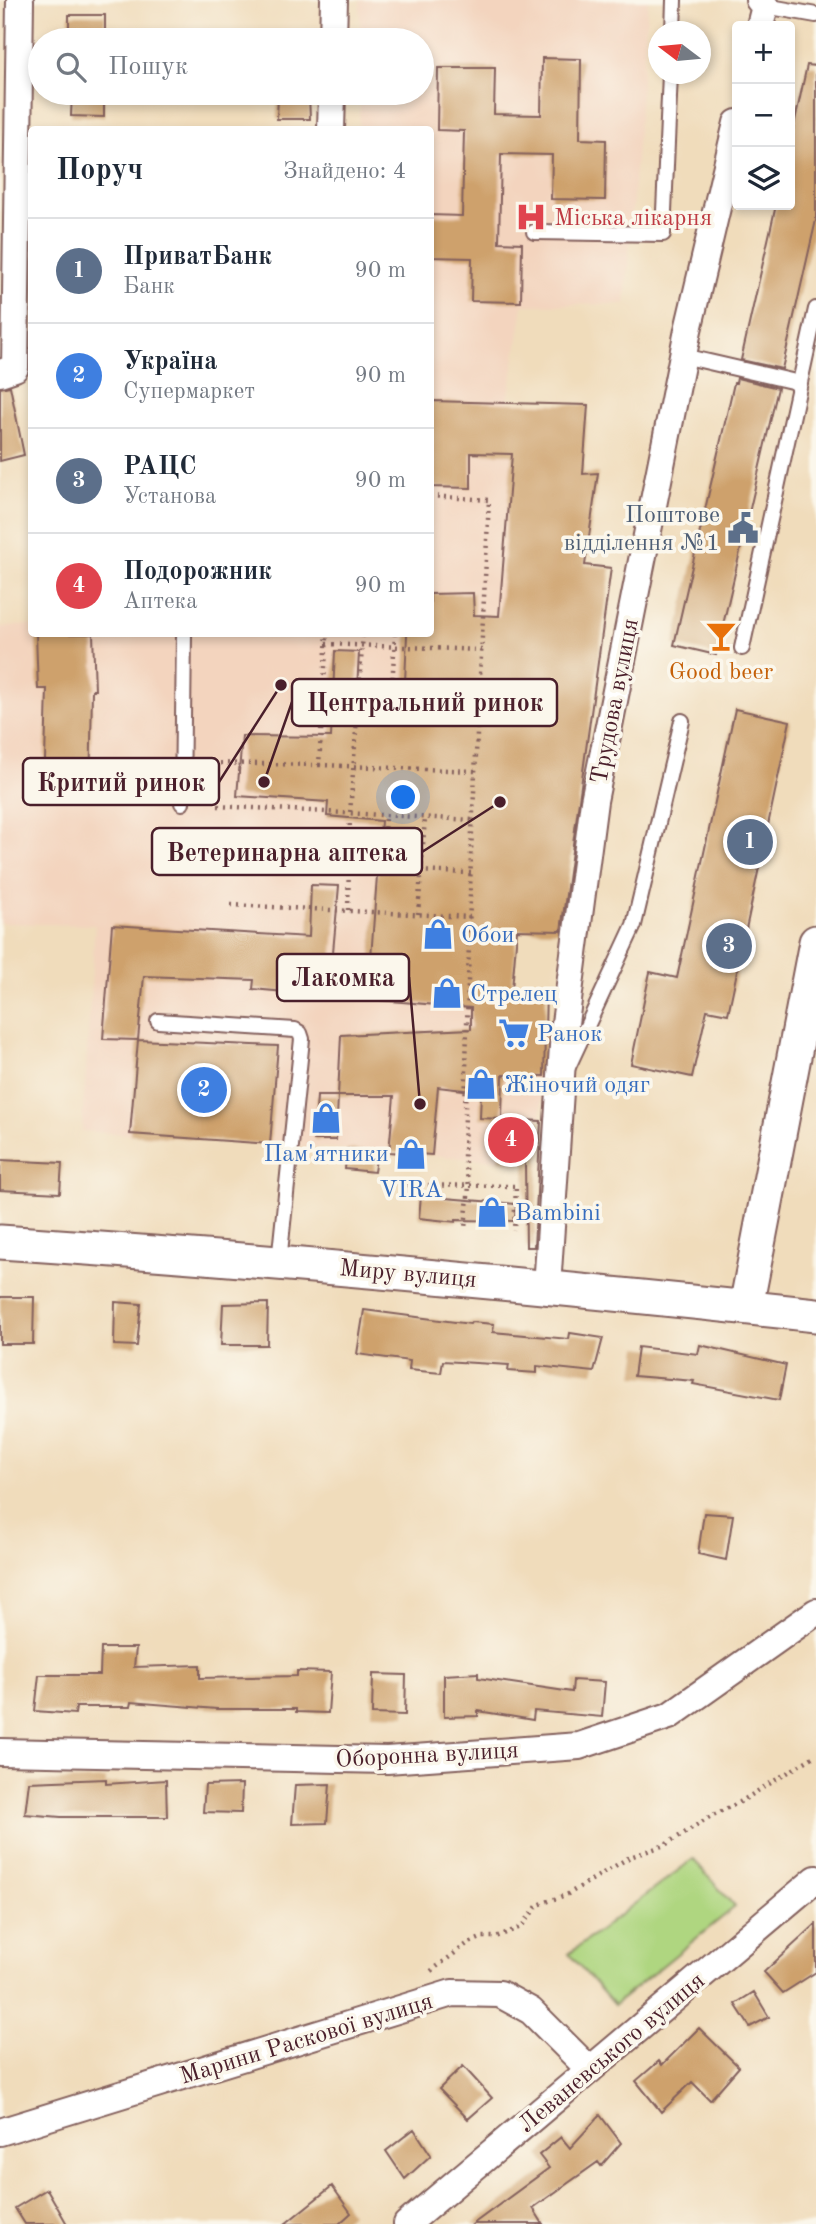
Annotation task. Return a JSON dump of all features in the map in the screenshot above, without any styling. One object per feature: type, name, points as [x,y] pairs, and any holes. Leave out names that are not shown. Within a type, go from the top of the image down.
[{"type":"street","points":[[15,364],[20,0]]},
{"type":"street","points":[[333,28],[334,0]]},
{"type":"street","points":[[331,126],[332,105]]},
{"type":"street","name":"Трудова вулиця","points":[[547,1287],[564,1031],[594,801],[683,356],[732,145]]},
{"type":"street","points":[[746,1307],[816,942]]},
{"type":"street","name":"Миру вулиця","points":[[0,1242],[279,1262],[816,1315]]},
{"type":"street","name":"Оборонна вулиця","points":[[0,1752],[387,1760],[579,1746],[669,1716],[816,1612]]},
{"type":"street","name":"Леваневського вулиця","points":[[407,2224],[816,1879]]},
{"type":"street","name":"Марини Раскової вулиця","points":[[0,2132],[452,1993],[500,1994],[531,2011],[590,2070]]},
{"type":"lane","points":[[673,21],[674,0]]},
{"type":"lane","points":[[762,11],[816,15]]},
{"type":"lane","points":[[534,232],[663,234],[670,84]]},
{"type":"lane","points":[[742,648],[816,309]]},
{"type":"lane","points":[[683,356],[800,383]]},
{"type":"lane","points":[[182,803],[184,637]]},
{"type":"lane","points":[[561,1082],[634,925],[682,721]]},
{"type":"lane","points":[[158,1021],[295,1030],[300,1033],[302,1039],[279,1262]]},
{"type":"path","points":[[434,496],[489,500],[472,820],[464,1157],[469,1186],[465,1228]]},
{"type":"path","points":[[320,765],[327,637]]},
{"type":"path","points":[[348,910],[350,814],[363,637]]},
{"type":"path","points":[[395,637],[391,708],[478,712]]},
{"type":"path","points":[[326,644],[482,650]]},
{"type":"path","points":[[206,763],[475,771]]},
{"type":"path","points":[[218,806],[472,820]]},
{"type":"path","points":[[382,870],[385,816]]},
{"type":"path","points":[[418,914],[425,818]]},
{"type":"path","points":[[301,867],[471,873]]},
{"type":"path","points":[[231,905],[470,916]]},
{"type":"path","points":[[393,1185],[516,1186],[514,1231]]},
{"type":"path","points":[[427,1973],[467,1944],[521,1927],[538,1905],[568,1894],[630,1857],[665,1845],[816,1755]]},
{"type":"shaded area","points":[[360,0],[648,0],[625,304],[523,305],[508,402],[588,405],[583,464],[525,819],[512,990],[546,990],[539,1163],[82,1131],[95,925],[0,923],[0,627],[28,625],[28,637],[434,637],[434,126],[359,126],[360,105],[434,105],[434,28],[360,28]]},
{"type":"green space","points":[[693,1859],[735,1907],[614,2005],[569,1954]]},
{"type":"building","points":[[69,15],[105,15],[105,28],[69,28]]},
{"type":"building","points":[[542,58],[581,59],[580,139],[606,140],[605,200],[551,199],[552,155],[501,154],[499,242],[522,243],[521,302],[471,301],[472,258],[434,257],[434,215],[462,216],[464,131],[437,130],[438,68],[495,68],[494,114],[541,115]]},
{"type":"building","points":[[807,65],[816,66],[816,220],[782,369],[741,360],[775,210],[795,210],[795,121]]},
{"type":"building","points":[[71,105],[104,105],[104,117],[71,116]]},
{"type":"building","points":[[278,105],[309,105],[310,119],[277,119]]},
{"type":"building","points":[[737,378],[778,388],[716,655],[674,645]]},
{"type":"building","points":[[10,386],[24,455],[0,461],[0,388]]},
{"type":"building","points":[[434,401],[588,405],[583,474],[598,473],[585,565],[611,568],[561,931],[517,930],[512,990],[546,990],[544,1076],[503,1075],[502,1119],[480,1118],[481,1092],[438,1087],[432,1155],[389,1152],[394,1096],[338,1096],[341,1035],[471,1029],[471,1008],[368,999],[381,821],[327,816],[328,802],[237,796],[242,736],[331,737],[335,651],[359,652],[356,708],[404,707],[407,637],[434,637],[434,594],[473,593],[474,615],[499,616],[512,454],[471,453],[471,488],[434,487]]},
{"type":"building","points":[[36,637],[93,637],[95,690],[92,690],[90,796],[44,795],[47,689],[38,689]]},
{"type":"building","points":[[735,709],[790,721],[728,1014],[707,1010],[692,1077],[631,1064],[650,972],[677,978]]},
{"type":"building","points":[[311,885],[339,886],[329,996],[253,989],[254,980],[144,976],[138,1040],[103,1039],[112,925],[309,937]]},
{"type":"building","points":[[138,1040],[278,1046],[270,1144],[130,1134]]},
{"type":"building","name":"Пам'ятники","points":[[317,1096],[338,1096],[336,1140],[314,1140]]},
{"type":"building","points":[[502,1119],[541,1121],[534,1247],[526,1247],[525,1162],[499,1160]]},
{"type":"building","points":[[347,1149],[377,1152],[374,1172],[345,1169]]},
{"type":"building","points":[[0,1160],[62,1163],[60,1193],[0,1190]]},
{"type":"building","points":[[421,1196],[516,1204],[515,1221],[456,1222],[419,1218]]},
{"type":"building","points":[[0,1297],[34,1297],[33,1344],[0,1344]]},
{"type":"building","points":[[115,1302],[141,1304],[137,1346],[114,1345]]},
{"type":"building","points":[[268,1303],[267,1345],[221,1345],[223,1304]]},
{"type":"building","points":[[364,1310],[470,1324],[494,1324],[493,1332],[569,1339],[570,1333],[603,1338],[594,1372],[537,1366],[537,1373],[508,1371],[509,1365],[443,1361],[441,1373],[409,1370],[410,1361],[357,1354]]},
{"type":"building","points":[[700,1345],[786,1365],[779,1400],[693,1384],[694,1381],[634,1376],[638,1347],[698,1354]]},
{"type":"building","points":[[704,1513],[733,1515],[726,1560],[698,1554]]},
{"type":"building","points":[[101,1648],[136,1648],[134,1667],[200,1665],[200,1678],[297,1676],[297,1671],[331,1672],[328,1713],[296,1712],[296,1709],[217,1709],[131,1702],[130,1707],[76,1707],[75,1714],[35,1711],[39,1675],[100,1675]]},
{"type":"building","points":[[478,1673],[478,1678],[572,1692],[573,1680],[605,1682],[602,1717],[534,1711],[533,1720],[478,1711],[478,1716],[444,1717],[444,1675]]},
{"type":"building","points":[[373,1674],[406,1675],[405,1715],[372,1714]]},
{"type":"building","points":[[106,1779],[106,1784],[166,1780],[167,1817],[61,1817],[25,1814],[29,1782]]},
{"type":"building","points":[[242,1784],[241,1813],[203,1812],[205,1785]]},
{"type":"building","points":[[330,1784],[327,1823],[292,1824],[295,1785]]},
{"type":"building","points":[[816,1924],[816,1972],[783,1993],[764,1972]]},
{"type":"building","points":[[754,1992],[769,2017],[750,2027],[735,2004]]},
{"type":"building","points":[[699,2028],[739,2067],[710,2100],[692,2082],[661,2112],[636,2081],[659,2061],[662,2065]]},
{"type":"building","points":[[463,2066],[492,2098],[468,2119],[439,2089]]},
{"type":"building","points":[[600,2115],[621,2143],[601,2166],[598,2162],[533,2208],[543,2224],[473,2224],[549,2168],[539,2155],[561,2137],[570,2148]]},
{"type":"building","points":[[414,2129],[431,2155],[405,2179],[386,2151]]},
{"type":"building","points":[[332,2186],[351,2213],[339,2224],[285,2224]]},
{"type":"building","points":[[47,2189],[67,2224],[25,2224],[15,2208]]},
{"type":"place","name":"Міська лікарня","points":[[531,217]]},
{"type":"place","name":"Поштове відділення №1","points":[[743,528]]},
{"type":"place","name":"Good beer","points":[[721,636]]},
{"type":"place","name":"Критий ринок","points":[[281,685]]},
{"type":"place","name":"Центральний ринок","points":[[264,782]]},
{"type":"place","name":"Ветеринарна аптека","points":[[500,802]]},
{"type":"place","name":"ПриватБанк","points":[[750,842]]},
{"type":"place","name":"Обои","points":[[438,934]]},
{"type":"place","name":"РАЦС","points":[[729,946]]},
{"type":"place","name":"Стрелец","points":[[447,993]]},
{"type":"place","name":"Ранок","points":[[514,1033]]},
{"type":"place","name":"Жіночий одяг","points":[[481,1084]]},
{"type":"place","name":"Україна","points":[[204,1090]]},
{"type":"place","name":"Лакомка","points":[[420,1104]]},
{"type":"place","name":"Пам'ятники","points":[[326,1118]]},
{"type":"place","name":"Подорожник","points":[[511,1140]]},
{"type":"place","name":"VIRA","points":[[411,1154]]},
{"type":"place","name":"Bambini","points":[[492,1212]]}]
